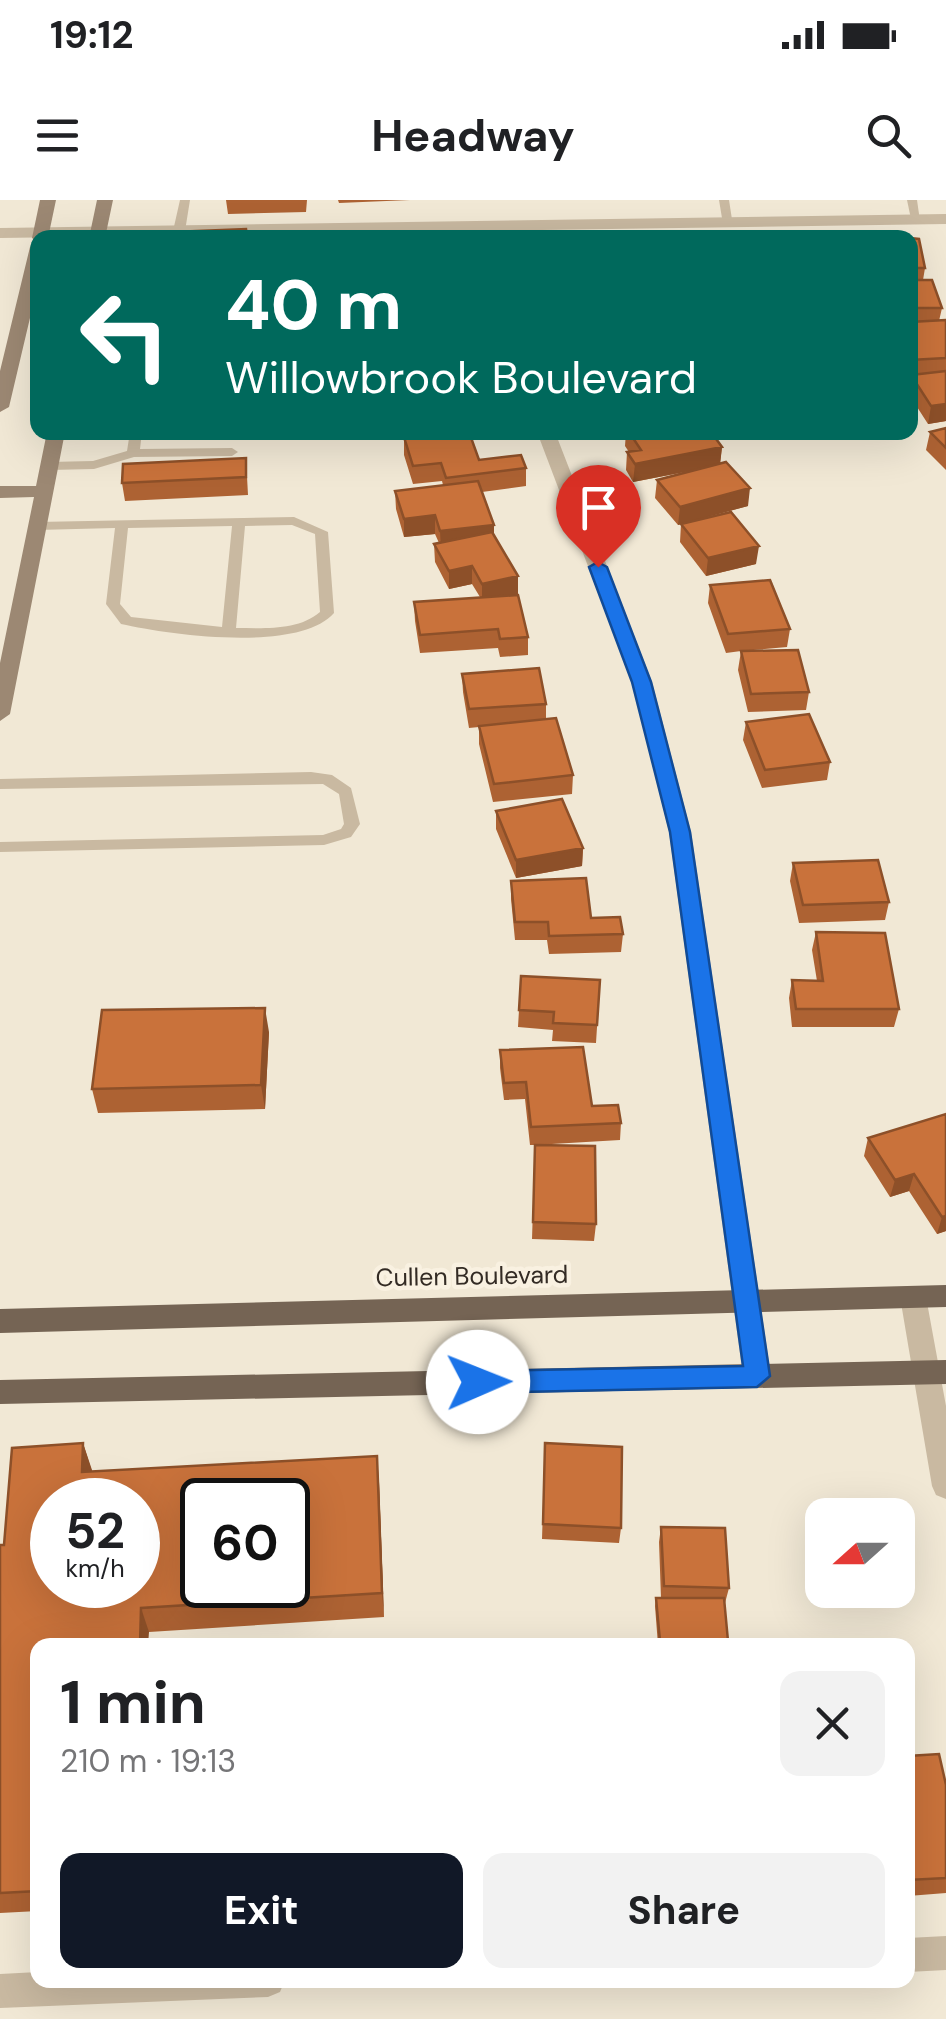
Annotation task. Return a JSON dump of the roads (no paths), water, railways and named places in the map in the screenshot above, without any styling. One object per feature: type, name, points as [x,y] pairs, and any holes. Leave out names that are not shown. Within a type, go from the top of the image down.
[{"type":"main road","points":[[41,230],[48,200]]},
{"type":"main road","points":[[98,230],[105,200]]},
{"type":"main road","points":[[1,394],[30,276]]},
{"type":"main road","points":[[0,714],[54,440]]},
{"type":"main road","points":[[0,492],[44,491]]},
{"type":"main road","name":"Cullen Boulevard","points":[[0,1321],[946,1296]]},
{"type":"main road","points":[[0,1392],[936,1372]]},
{"type":"street","points":[[579,230],[946,219]]},
{"type":"street","points":[[0,233],[30,238]]},
{"type":"street","points":[[549,440],[642,682],[680,832],[757,1376]]},
{"type":"street","points":[[913,1297],[936,1372],[946,1486]]},
{"type":"street","points":[[915,1955],[946,1953]]},
{"type":"street","points":[[0,1990],[54,1988]]},
{"type":"lane","points":[[180,230],[185,200]]},
{"type":"lane","points":[[724,200],[729,224]]},
{"type":"lane","points":[[912,200],[916,220]]},
{"type":"lane","points":[[133,453],[135,440]]},
{"type":"lane","points":[[49,466],[94,465],[133,453],[232,452]]},
{"type":"lane","points":[[37,526],[122,524],[294,521],[320,532],[327,613],[324,621],[301,631],[229,631],[139,624],[119,616],[113,604],[122,524]]},
{"type":"lane","points":[[229,631],[239,522]]},
{"type":"lane","points":[[0,784],[312,777],[327,779],[346,792],[352,824],[346,833],[324,840],[0,847]]}]
